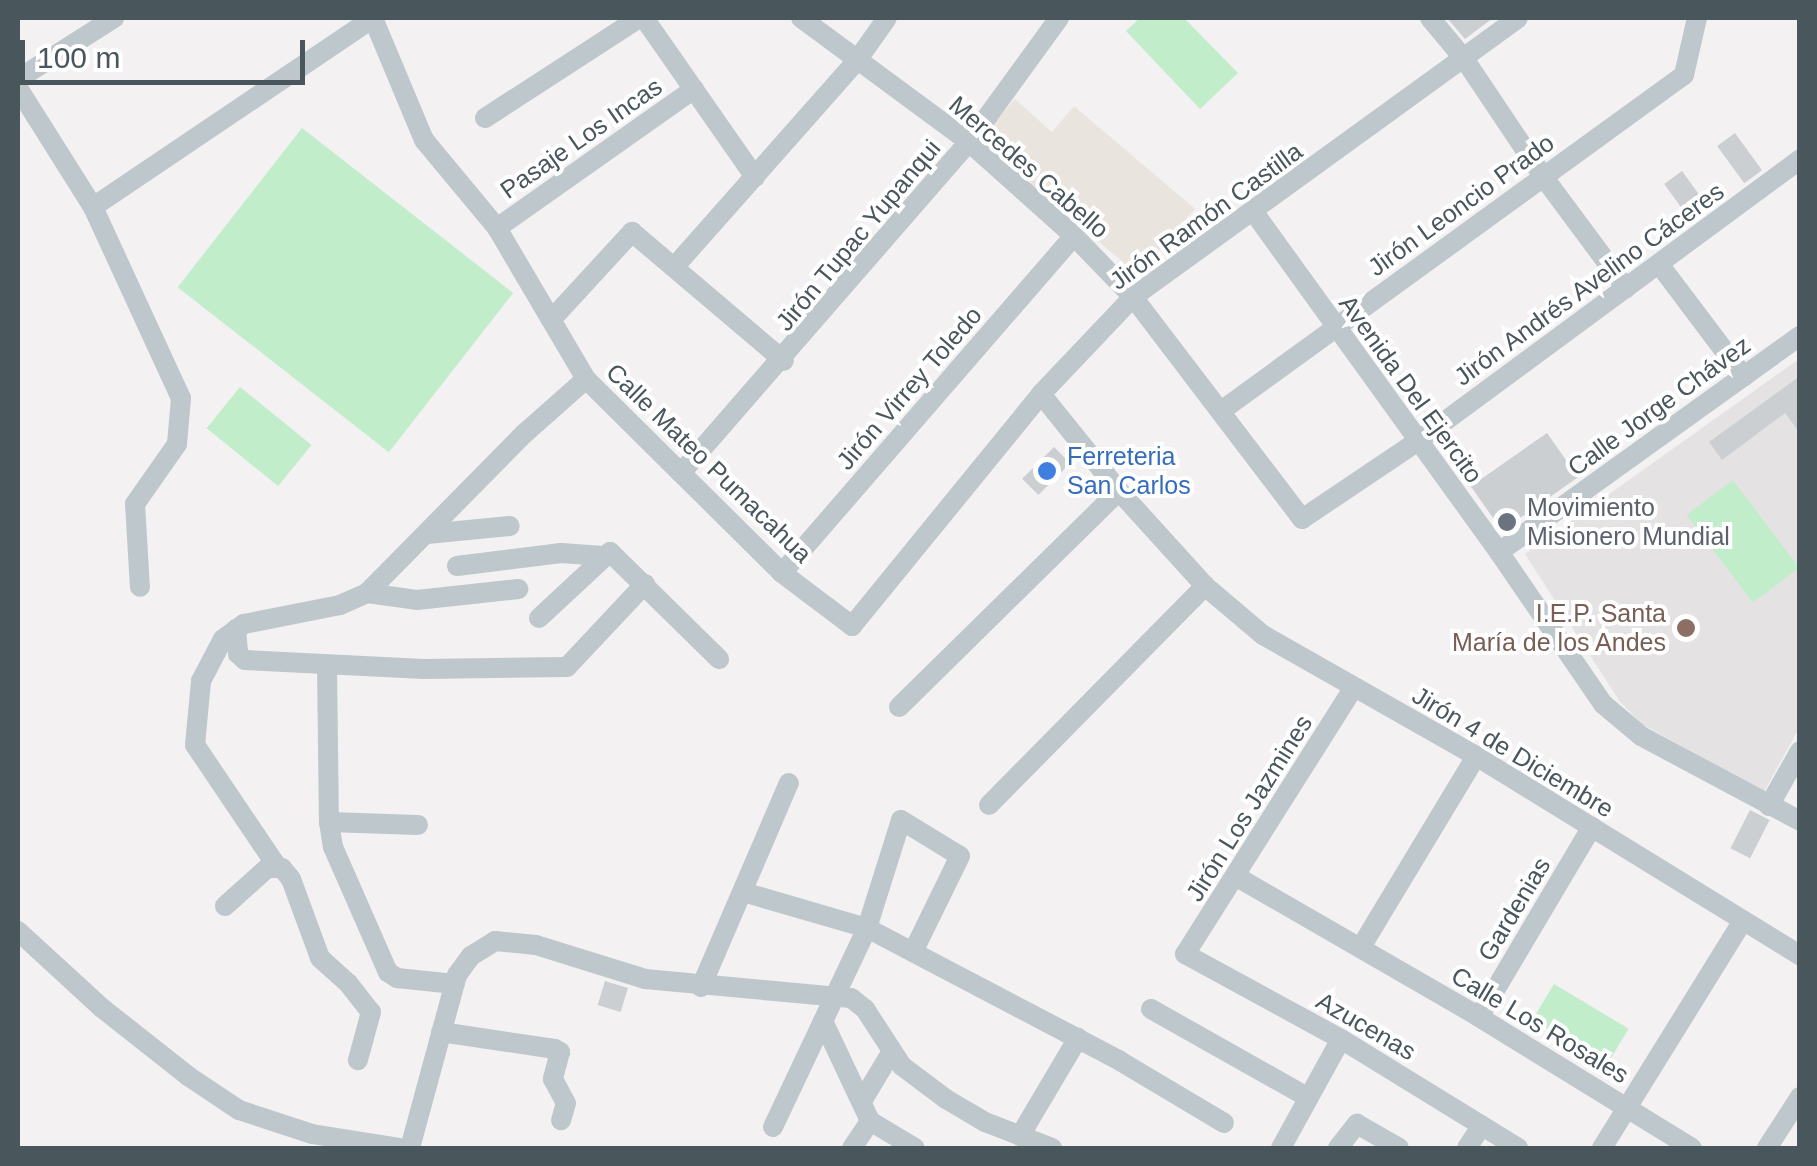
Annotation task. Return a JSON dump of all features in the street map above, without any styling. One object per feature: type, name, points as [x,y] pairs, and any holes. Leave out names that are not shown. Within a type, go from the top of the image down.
[{"type":"street","points":[[18,79],[114,18]]},
{"type":"street","points":[[93,208],[372,18]]},
{"type":"street","name":"Calle Mateo Pumacahua","points":[[372,18],[424,140],[497,228],[586,379],[782,573],[844,624]]},
{"type":"street","points":[[486,118],[642,18],[755,177]]},
{"type":"street","name":"Mercedes Cabello","points":[[801,18],[969,142],[1074,236],[1132,296],[1296,514],[1309,518]]},
{"type":"street","points":[[676,265],[858,59],[887,18]]},
{"type":"street","name":"Jirón Tupac Yupanqui","points":[[682,473],[784,361],[969,142],[1059,18]]},
{"type":"street","points":[[1430,18],[1465,60],[1542,176],[1626,288]]},
{"type":"street","name":"Jirón Ramón Castilla","points":[[844,624],[852,626],[860,620],[1041,394],[1132,296],[1465,60],[1518,18]]},
{"type":"street","name":"Jirón Leoncio Prado","points":[[1221,411],[1684,74],[1696,18]]},
{"type":"street","points":[[18,88],[93,208],[181,398],[176,444],[135,504],[140,587]]},
{"type":"street","name":"Pasaje Los Incas","points":[[497,228],[694,89]]},
{"type":"street","name":"Jirón Andrés Avelino Cáceres","points":[[1309,518],[1800,159]]},
{"type":"street","name":"Avenida Del Ejercito","points":[[1253,211],[1334,329],[1500,552],[1603,704],[1621,722],[1800,821]]},
{"type":"street","points":[[552,320],[625,235],[638,233],[784,361]]},
{"type":"street","name":"Jirón Virrey Toledo","points":[[782,573],[1074,236]]},
{"type":"street","points":[[1658,264],[1744,377]]},
{"type":"street","name":"Calle Jorge Chávez","points":[[1500,552],[1800,336]]},
{"type":"street","points":[[272,868],[273,855],[196,745],[201,681],[213,654],[236,629],[340,606],[367,593],[525,433],[586,379]]},
{"type":"street","name":"Jirón 4 de Diciembre","points":[[1041,394],[1118,492],[1205,586],[1263,636],[1476,756],[1800,955]]},
{"type":"street","points":[[900,706],[1118,492]]},
{"type":"street","points":[[427,534],[510,526]]},
{"type":"street","points":[[456,566],[561,553],[602,556],[613,552],[719,660]]},
{"type":"street","points":[[539,618],[602,556]]},
{"type":"street","points":[[236,629],[238,654],[245,660],[327,666],[567,667],[646,584]]},
{"type":"street","points":[[989,805],[1205,586]]},
{"type":"street","points":[[367,593],[417,600],[518,589]]},
{"type":"street","points":[[327,666],[329,822],[333,847],[388,972],[397,978],[454,984]]},
{"type":"street","name":"Jirón Los Jazmines","points":[[1185,954],[1238,877],[1354,688]]},
{"type":"street","points":[[1769,806],[1800,751]]},
{"type":"street","points":[[1361,947],[1476,756]]},
{"type":"street","points":[[701,986],[789,783]]},
{"type":"street","points":[[773,1127],[866,928],[901,820],[960,856],[913,952]]},
{"type":"street","points":[[329,822],[418,825]]},
{"type":"street","name":"Gardenias","points":[[1479,1017],[1592,826]]},
{"type":"street","points":[[225,906],[272,868],[282,868],[291,880],[320,958],[348,983],[370,1012],[358,1060]]},
{"type":"street","name":"Calle Los Rosales","points":[[1238,877],[1479,1017],[1692,1148]]},
{"type":"street","points":[[742,892],[866,928],[1078,1038],[1224,1123]]},
{"type":"street","points":[[1602,1148],[1742,921]]},
{"type":"street","points":[[18,931],[102,1008],[188,1076],[240,1110],[318,1142],[398,1148]]},
{"type":"street","points":[[410,1148],[454,984],[471,956],[495,941],[536,945],[646,978],[835,996],[859,1002],[891,1053],[946,1099],[1052,1148]]},
{"type":"street","name":"Azucenas","points":[[1185,954],[1340,1038],[1518,1148]]},
{"type":"street","points":[[1151,1010],[1307,1097]]},
{"type":"street","points":[[824,1022],[870,1121],[915,1148]]},
{"type":"street","points":[[441,1032],[560,1052],[553,1078],[566,1103],[560,1120]]},
{"type":"street","points":[[1020,1136],[1078,1038]]},
{"type":"street","points":[[1282,1148],[1340,1038]]},
{"type":"street","points":[[862,1101],[891,1053]]},
{"type":"street","points":[[1768,1148],[1800,1097]]},
{"type":"street","points":[[852,1148],[870,1121]]},
{"type":"street","points":[[1338,1148],[1358,1124],[1399,1148]]},
{"type":"street","points":[[1468,1148],[1482,1125]]},
{"type":"shaded area","points":[[1015,99],[1052,132],[1074,106],[1195,209],[1138,275],[980,140]]},
{"type":"shaded area","name":"I.E.P. Santa María de los Andes","points":[[1799,359],[1799,728],[1764,792],[1642,724],[1620,702],[1525,554]]},
{"type":"green space","points":[[1140,18],[1184,18],[1238,73],[1200,109],[1126,31]]},
{"type":"green space","points":[[302,128],[513,293],[389,452],[178,287]]},
{"type":"green space","points":[[240,387],[311,445],[278,486],[207,428]]},
{"type":"green space","points":[[1733,480],[1799,568],[1753,603],[1687,515]]},
{"type":"green space","points":[[1554,984],[1629,1029],[1607,1065],[1532,1020]]},
{"type":"building","points":[[1447,18],[1493,18],[1465,39]]},
{"type":"building","points":[[1735,133],[1762,170],[1744,183],[1717,146]]},
{"type":"building","points":[[1682,171],[1710,209],[1692,222],[1664,184]]},
{"type":"building","points":[[1800,376],[1800,433],[1785,413],[1722,460],[1709,442]]},
{"type":"building","points":[[1547,433],[1578,477],[1502,531],[1471,486]]},
{"type":"building","name":"Ferreteria San Carlos","points":[[1054,447],[1070,463],[1038,495],[1022,479]]},
{"type":"building","points":[[1750,810],[1770,820],[1750,858],[1730,848]]},
{"type":"building","points":[[605,981],[628,988],[621,1012],[598,1005]]},
{"type":"place","name":"Ferreteria San Carlos","points":[[1047,471]]},
{"type":"place","name":"Movimiento Misionero Mundial","points":[[1507,522]]},
{"type":"place","name":"I.E.P. Santa María de los Andes","points":[[1686,628]]}]
